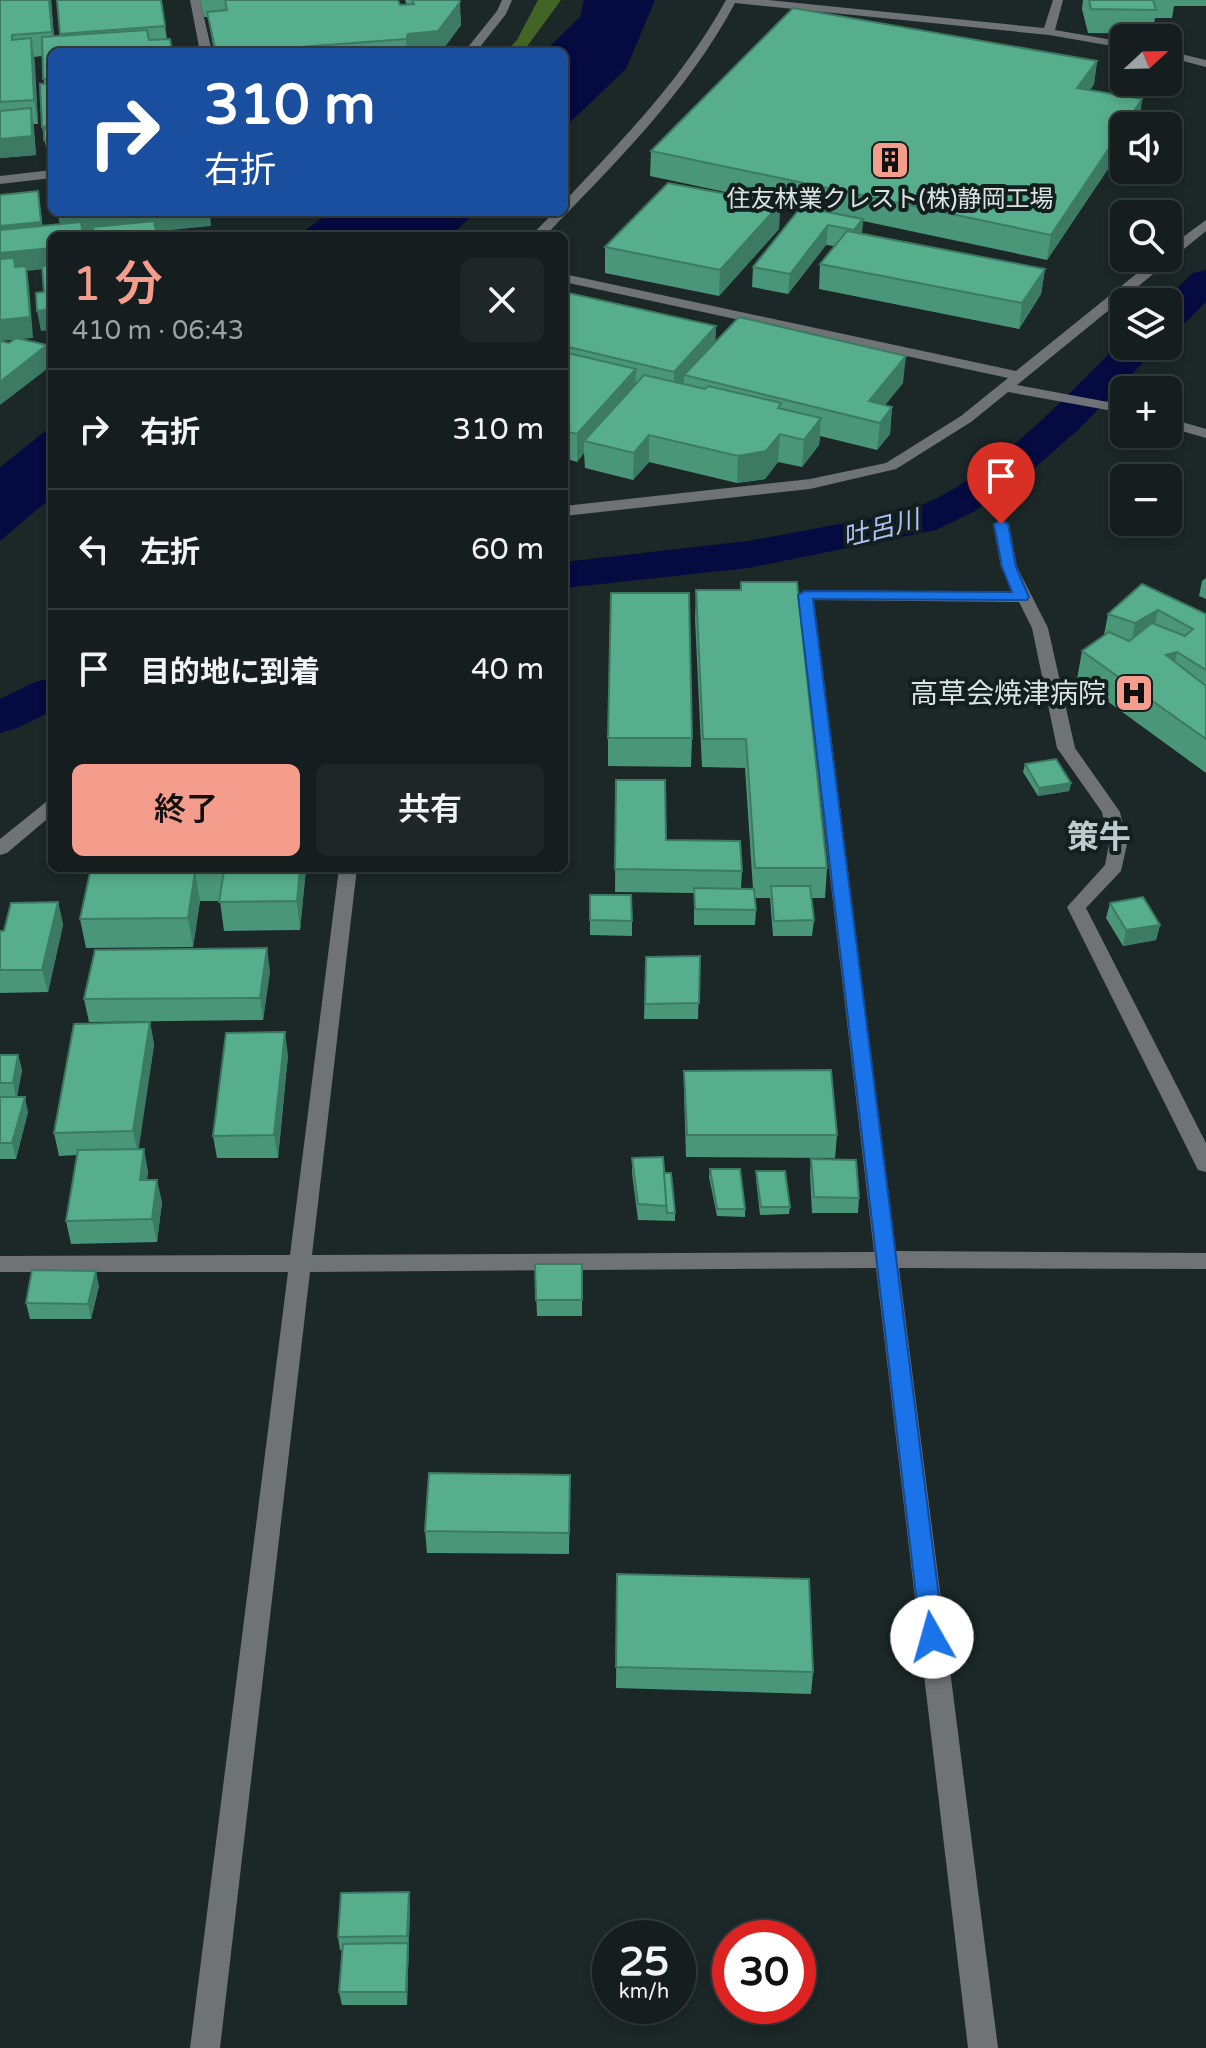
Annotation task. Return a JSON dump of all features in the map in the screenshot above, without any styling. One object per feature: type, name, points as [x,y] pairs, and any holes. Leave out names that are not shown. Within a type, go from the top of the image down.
[{"type":"street","points":[[195,0],[205,48]]},
{"type":"street","points":[[473,48],[502,12],[507,0]]},
{"type":"street","points":[[568,204],[653,114],[699,55],[734,0],[1049,32],[1110,43]]},
{"type":"street","points":[[1049,32],[1058,0]]},
{"type":"street","points":[[1182,58],[1206,64]]},
{"type":"street","points":[[0,180],[48,174]]},
{"type":"street","points":[[542,232],[556,216]]},
{"type":"street","points":[[1182,243],[1206,224]]},
{"type":"street","points":[[568,511],[810,484],[891,466],[966,419],[1146,272]]},
{"type":"street","points":[[568,279],[1110,406]]},
{"type":"street","points":[[1182,426],[1206,434]]},
{"type":"street","points":[[1001,524],[1009,567],[1040,628],[1066,748],[1111,812],[1118,844],[1114,867],[1076,907],[1206,1164]]},
{"type":"street","points":[[983,2048],[805,595],[1022,597]]},
{"type":"street","points":[[0,849],[48,809]]},
{"type":"street","points":[[205,2048],[348,872]]},
{"type":"street","points":[[0,1264],[301,1265],[886,1258],[1206,1261]]},
{"type":"green space","points":[[538,0],[561,0],[526,48],[509,48],[517,40]]},
{"type":"shaded area","points":[[584,0],[655,0],[626,69],[568,124],[568,48],[548,48],[580,17]]},
{"type":"shaded area","points":[[325,216],[472,216],[454,232],[303,232]]},
{"type":"shaded area","points":[[48,429],[48,500],[0,541],[0,467]]},
{"type":"building","points":[[0,0],[49,0],[52,32],[12,35],[12,40],[31,38],[34,100],[0,102]]},
{"type":"building","points":[[57,0],[161,0],[165,26],[60,34]]},
{"type":"building","points":[[225,0],[398,0],[400,5],[414,4],[412,0],[460,2],[438,31],[408,34],[406,39],[288,48],[215,48],[207,12],[227,10]]},
{"type":"building","points":[[1089,0],[1153,0],[1156,10],[1091,9]]},
{"type":"building","name":"住友林業クレスト(株)静岡工場","points":[[793,8],[1097,61],[1077,88],[1142,99],[1133,112],[1110,112],[1110,147],[1051,235],[651,151]]},
{"type":"building","points":[[147,30],[149,40],[170,39],[171,48],[48,48],[48,79],[43,79],[42,37]]},
{"type":"building","points":[[48,83],[48,126],[42,127],[40,84]]},
{"type":"building","points":[[31,108],[32,136],[0,139],[0,111]]},
{"type":"building","points":[[48,128],[48,140],[44,140],[44,129]]},
{"type":"building","points":[[668,183],[780,204],[720,270],[605,247]]},
{"type":"building","points":[[38,191],[41,222],[0,226],[0,195]]},
{"type":"building","points":[[801,207],[863,219],[854,230],[828,225],[790,274],[753,267]]},
{"type":"building","points":[[154,221],[156,232],[94,232],[93,227]]},
{"type":"building","points":[[81,222],[82,232],[48,232],[48,248],[0,253],[0,230]]},
{"type":"building","points":[[847,231],[1045,269],[1022,303],[820,264]]},
{"type":"building","points":[[14,258],[15,267],[26,266],[30,317],[0,320],[0,259]]},
{"type":"building","points":[[48,265],[48,310],[37,311],[36,293],[44,292],[42,266]]},
{"type":"building","points":[[568,293],[716,326],[674,372],[568,347]]},
{"type":"building","points":[[739,317],[906,356],[869,401],[892,407],[880,423],[684,375]]},
{"type":"building","points":[[16,338],[47,345],[0,382],[0,341],[9,343]]},
{"type":"building","points":[[568,353],[636,369],[577,434],[568,432]]},
{"type":"building","points":[[644,375],[781,403],[778,408],[821,418],[804,440],[780,434],[766,451],[738,456],[649,435],[634,453],[584,441]]},
{"type":"building","points":[[741,582],[797,582],[827,868],[755,868],[746,739],[703,739],[696,590],[741,590]]},
{"type":"building","points":[[1142,584],[1206,614],[1206,670],[1177,652],[1166,655],[1206,686],[1206,739],[1082,651],[1109,632],[1129,641],[1152,623],[1185,636],[1193,629],[1158,610],[1135,623],[1108,614]]},
{"type":"building","points":[[611,593],[689,593],[692,738],[608,738]]},
{"type":"building","points":[[1056,759],[1071,783],[1039,788],[1025,764]]},
{"type":"building","points":[[616,780],[665,780],[666,840],[740,841],[742,871],[615,869]]},
{"type":"building","points":[[90,872],[195,872],[188,918],[80,919]]},
{"type":"building","points":[[224,872],[300,872],[297,901],[219,902]]},
{"type":"building","points":[[771,886],[810,886],[814,920],[774,921]]},
{"type":"building","points":[[694,888],[754,889],[756,910],[695,909]]},
{"type":"building","points":[[590,895],[631,895],[632,921],[590,920]]},
{"type":"building","points":[[1143,897],[1160,925],[1126,930],[1110,903]]},
{"type":"building","points":[[58,902],[42,970],[0,970],[0,931],[4,931],[11,903]]},
{"type":"building","points":[[267,948],[260,998],[84,999],[95,950]]},
{"type":"building","points":[[700,956],[699,1003],[645,1004],[646,957]]},
{"type":"building","points":[[150,1022],[133,1131],[54,1133],[74,1024]]},
{"type":"building","points":[[285,1032],[274,1135],[213,1136],[226,1033]]},
{"type":"building","points":[[0,1055],[18,1055],[13,1083],[0,1083]]},
{"type":"building","points":[[831,1070],[837,1135],[687,1135],[684,1071]]},
{"type":"building","points":[[0,1097],[25,1097],[12,1143],[0,1143]]},
{"type":"building","points":[[144,1149],[140,1180],[157,1180],[152,1219],[66,1221],[78,1150]]},
{"type":"building","points":[[663,1157],[667,1206],[638,1204],[632,1158]]},
{"type":"building","points":[[811,1159],[856,1160],[859,1198],[814,1197]]},
{"type":"building","points":[[710,1169],[740,1169],[745,1209],[717,1209]]},
{"type":"building","points":[[756,1171],[785,1171],[790,1207],[761,1207]]},
{"type":"building","points":[[664,1173],[671,1173],[675,1213],[667,1213]]},
{"type":"building","points":[[535,1264],[582,1264],[582,1300],[536,1300]]},
{"type":"building","points":[[32,1270],[96,1271],[88,1304],[26,1303]]},
{"type":"building","points":[[429,1473],[570,1475],[569,1533],[425,1531]]},
{"type":"building","points":[[617,1574],[809,1579],[813,1672],[616,1667]]},
{"type":"building","points":[[409,1892],[407,1936],[338,1937],[341,1893]]},
{"type":"building","points":[[408,1943],[406,1992],[339,1992],[343,1944]]},
{"type":"waterway","name":"吐呂川","points":[[1182,304],[1206,281]]},
{"type":"waterway","name":"吐呂川","points":[[568,575],[748,554],[822,542],[921,520],[959,502],[1015,463],[1067,418],[1125,360]]},
{"type":"waterway","name":"吐呂川","points":[[0,718],[48,694]]},
{"type":"place","name":"住友林業クレスト(株)静岡工場","points":[[890,160]]},
{"type":"place","name":"高草会焼津病院","points":[[1134,693]]},
{"type":"district","name":"策牛","points":[[1099,837]]},
{"type":"route","points":[[932,1637],[805,595],[1022,597],[1009,567],[1001,524]]}]
